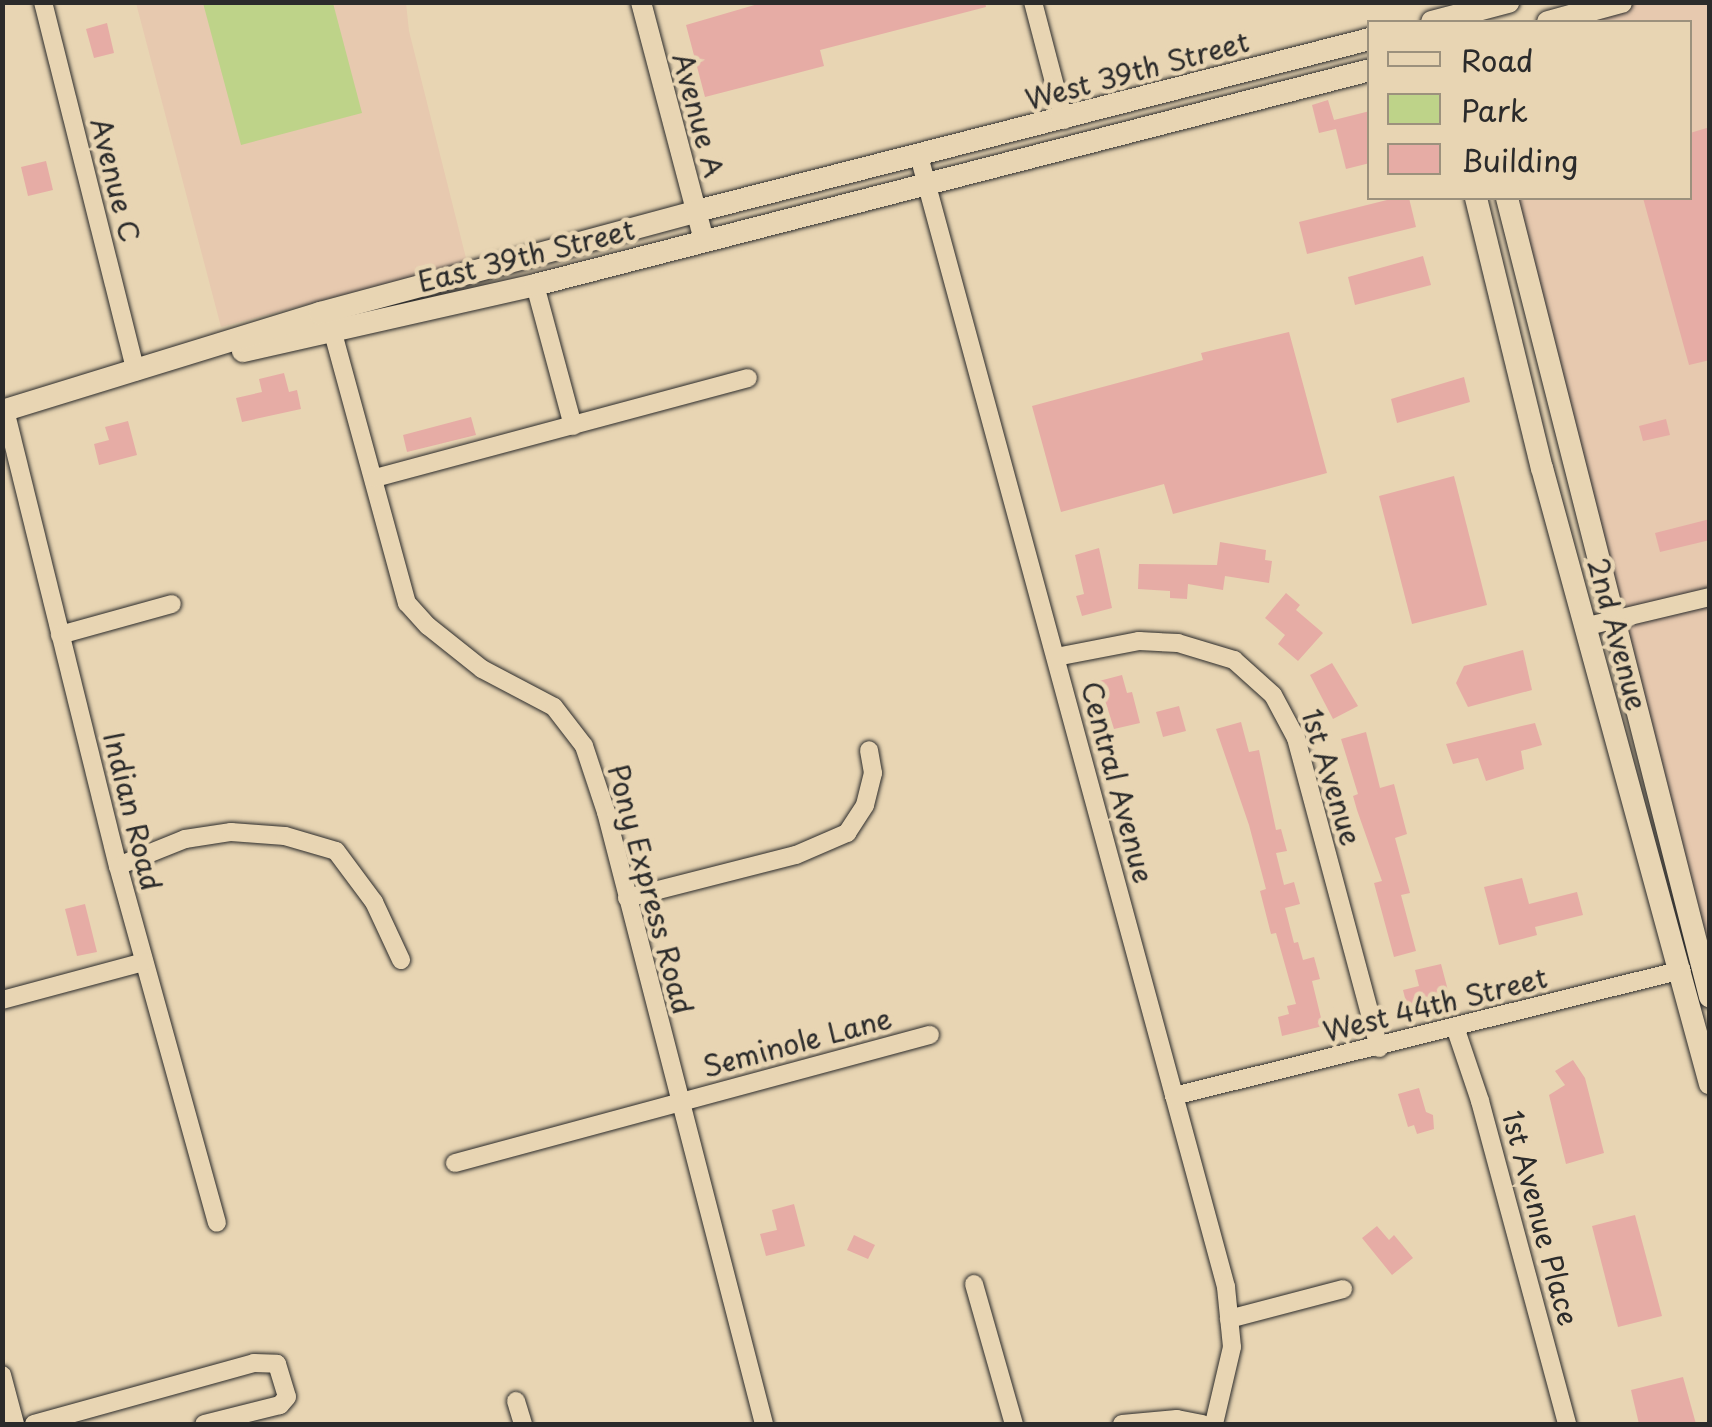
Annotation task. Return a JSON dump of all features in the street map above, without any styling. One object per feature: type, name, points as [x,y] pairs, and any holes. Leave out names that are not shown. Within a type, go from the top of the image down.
[{"type":"main road","points":[[1463,13],[1508,2]]},
{"type":"main road","points":[[1555,20],[1621,2]]},
{"type":"main road","name":"West 39th Street","points":[[919,156],[1367,40]]},
{"type":"main road","name":"West 39th Street","points":[[927,184],[1367,71]]},
{"type":"main road","name":"East 39th Street","points":[[4,410],[320,314],[697,211],[919,156]]},
{"type":"main road","name":"East 39th Street","points":[[136,371],[333,333],[927,184]]},
{"type":"main road","name":"2nd Avenue","points":[[1477,200],[1584,628],[1710,997]]},
{"type":"main road","name":"2nd Avenue","points":[[1507,200],[1697,966],[1710,1084]]},
{"type":"street","name":"Avenue C","points":[[43,2],[136,371]]},
{"type":"street","name":"Avenue A","points":[[641,2],[704,241]]},
{"type":"street","points":[[1033,2],[1064,120]]},
{"type":"street","name":"Central Avenue","points":[[919,156],[1226,1287],[1229,1372],[1214,1424]]},
{"type":"street","points":[[535,285],[574,426]]},
{"type":"street","name":"Pony Express Road","points":[[333,333],[407,603],[428,626],[482,669],[554,707],[584,746],[606,812],[764,1424]]},
{"type":"street","points":[[375,478],[748,378]]},
{"type":"street","name":"Indian Road","points":[[4,410],[118,866],[217,1222]]},
{"type":"street","points":[[1584,628],[1710,597]]},
{"type":"street","points":[[60,635],[172,604]]},
{"type":"street","name":"1st Avenue","points":[[1056,657],[1139,641],[1178,643],[1234,660],[1273,694],[1296,738],[1378,1048]]},
{"type":"street","points":[[627,898],[796,855],[846,832],[874,773],[869,750]]},
{"type":"street","points":[[118,866],[186,839],[231,832],[284,836],[336,851],[374,902],[401,960]]},
{"type":"street","points":[[2,1000],[144,962]]},
{"type":"street","name":"West 44th Street","points":[[1174,1096],[1697,966]]},
{"type":"street","name":"1st Avenue Place","points":[[1455,1028],[1480,1101],[1568,1424]]},
{"type":"street","name":"Seminole Lane","points":[[455,1163],[930,1036]]},
{"type":"street","points":[[974,1284],[1014,1424]]},
{"type":"street","points":[[1229,1319],[1343,1289]]},
{"type":"street","points":[[34,1424],[254,1363],[278,1364],[287,1396],[280,1404],[204,1424]]},
{"type":"street","points":[[2,1376],[15,1424]]},
{"type":"street","points":[[516,1400],[523,1424]]},
{"type":"street","points":[[1122,1424],[1177,1419],[1203,1424]]},
{"type":"shaded area","points":[[136,3],[406,3],[409,31],[467,262],[221,327]]},
{"type":"shaded area","points":[[1625,3],[1709,3],[1709,947],[1512,200],[1692,200],[1692,20],[1558,20]]},
{"type":"green space","points":[[203,3],[333,3],[362,113],[241,145]]},
{"type":"building","points":[[765,2],[985,2],[986,7],[820,50],[824,66],[705,97],[686,25]]},
{"type":"building","points":[[107,23],[114,53],[94,58],[86,29]]},
{"type":"building","points":[[1328,100],[1334,120],[1367,112],[1367,164],[1346,169],[1336,129],[1319,133],[1312,105]]},
{"type":"building","points":[[1710,127],[1710,360],[1689,365],[1644,200],[1692,200],[1692,132]]},
{"type":"building","points":[[46,161],[53,190],[28,196],[21,167]]},
{"type":"building","points":[[1387,200],[1409,200],[1416,227],[1307,254],[1299,222]]},
{"type":"building","points":[[1423,256],[1431,285],[1355,305],[1348,277]]},
{"type":"building","points":[[1289,332],[1327,473],[1173,514],[1164,484],[1061,512],[1032,406],[1203,360],[1201,353]]},
{"type":"building","points":[[284,373],[289,392],[297,390],[301,409],[242,422],[236,398],[262,392],[259,379]]},
{"type":"building","points":[[1464,377],[1470,402],[1397,423],[1391,399]]},
{"type":"building","points":[[471,417],[476,435],[407,452],[403,435]]},
{"type":"building","points":[[1666,419],[1670,435],[1643,441],[1639,426]]},
{"type":"building","points":[[128,421],[137,455],[99,465],[94,444],[109,440],[105,427]]},
{"type":"building","points":[[1454,476],[1487,605],[1412,624],[1379,496]]},
{"type":"building","points":[[1710,519],[1710,540],[1660,552],[1655,533]]},
{"type":"building","points":[[1220,542],[1266,550],[1265,560],[1272,561],[1269,583],[1225,576],[1223,590],[1188,584],[1187,599],[1170,598],[1170,591],[1138,589],[1139,564],[1217,565]]},
{"type":"building","points":[[1099,548],[1112,608],[1082,616],[1076,596],[1084,594],[1075,555]]},
{"type":"building","points":[[1286,593],[1300,605],[1296,610],[1323,633],[1298,661],[1278,644],[1285,635],[1265,618]]},
{"type":"building","points":[[1523,650],[1532,690],[1468,707],[1456,683],[1464,666]]},
{"type":"building","points":[[1332,663],[1358,706],[1333,719],[1310,675]]},
{"type":"building","points":[[1122,675],[1127,693],[1132,692],[1140,723],[1114,729],[1099,681]]},
{"type":"building","points":[[1179,706],[1186,731],[1163,737],[1156,712]]},
{"type":"building","points":[[1241,722],[1249,752],[1259,750],[1276,830],[1281,829],[1287,851],[1276,853],[1284,885],[1294,882],[1300,904],[1285,908],[1294,943],[1298,942],[1303,960],[1314,957],[1320,979],[1312,981],[1323,1026],[1282,1036],[1278,1017],[1289,1014],[1287,1006],[1296,1004],[1276,933],[1271,934],[1260,891],[1266,889],[1249,825],[1216,729]]},
{"type":"building","points":[[1535,723],[1542,745],[1521,751],[1524,769],[1486,781],[1478,758],[1453,764],[1446,744]]},
{"type":"building","points":[[1366,732],[1380,788],[1394,784],[1407,834],[1395,838],[1410,893],[1401,895],[1416,951],[1394,957],[1374,883],[1382,881],[1357,810],[1353,796],[1358,794],[1341,739]]},
{"type":"building","points":[[1522,878],[1529,904],[1577,892],[1583,915],[1535,927],[1537,935],[1499,945],[1484,887]]},
{"type":"building","points":[[85,904],[97,952],[77,956],[65,909]]},
{"type":"building","points":[[1441,964],[1450,998],[1408,1010],[1403,990],[1419,986],[1415,970]]},
{"type":"building","points":[[1573,1060],[1585,1078],[1604,1153],[1566,1164],[1549,1095],[1565,1085],[1555,1071]]},
{"type":"building","points":[[1419,1088],[1426,1112],[1433,1115],[1434,1129],[1417,1134],[1414,1125],[1408,1127],[1398,1094]]},
{"type":"building","points":[[794,1204],[805,1246],[766,1256],[760,1234],[777,1230],[772,1210]]},
{"type":"building","points":[[1635,1215],[1662,1316],[1618,1327],[1592,1226]]},
{"type":"building","points":[[1377,1226],[1389,1240],[1394,1235],[1413,1258],[1392,1275],[1362,1238]]},
{"type":"building","points":[[854,1235],[875,1245],[868,1259],[847,1250]]},
{"type":"building","points":[[1683,1377],[1696,1424],[1639,1424],[1631,1390]]}]
